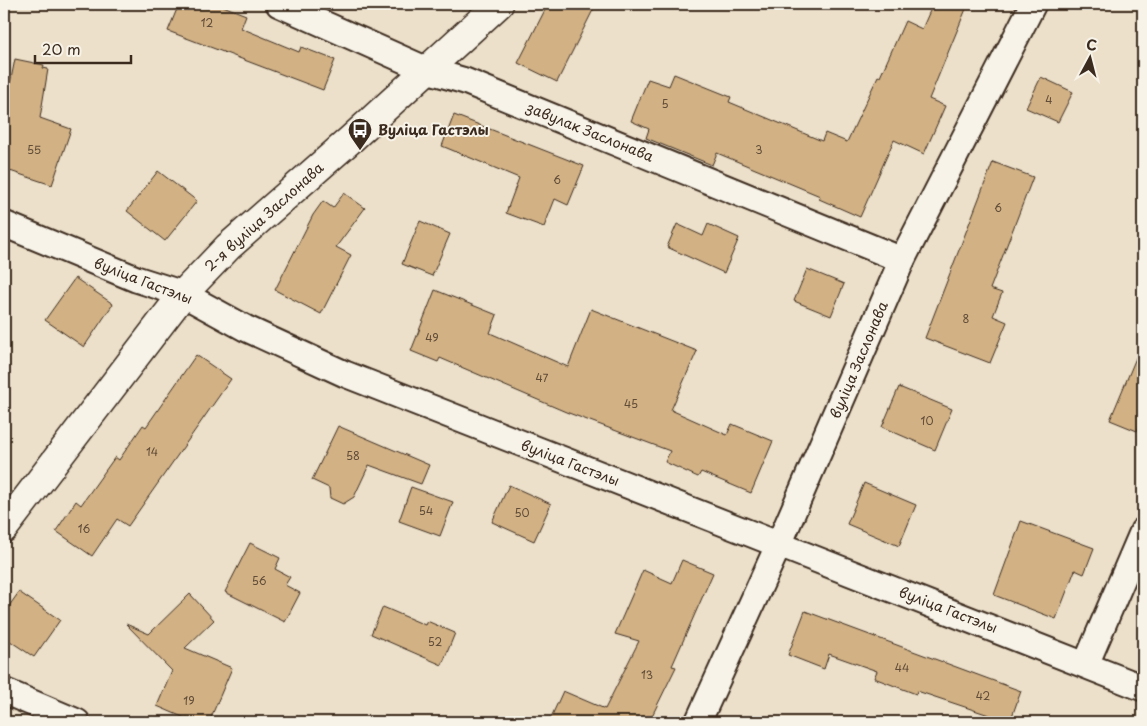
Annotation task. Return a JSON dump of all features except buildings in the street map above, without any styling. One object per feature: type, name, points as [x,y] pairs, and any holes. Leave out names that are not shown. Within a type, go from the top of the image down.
[{"type":"main road","name":"2-я вуліца Заслонава","points":[[4,528],[183,294],[228,247],[350,140],[499,4]]},
{"type":"street","name":"завулак Заслонава","points":[[279,4],[427,70],[465,81],[902,260]]},
{"type":"street","name":"вуліца Заслонава","points":[[698,722],[779,544],[902,260],[1033,4]]},
{"type":"street","name":"вуліца Гастэлы","points":[[4,224],[136,279],[183,294],[245,328],[345,374],[1143,688]]},
{"type":"street","points":[[1086,664],[1143,531]]},
{"type":"street","points":[[4,692],[77,722]]},
{"type":"place","name":"Вуліца Гастэлы","points":[[360,151]]}]
